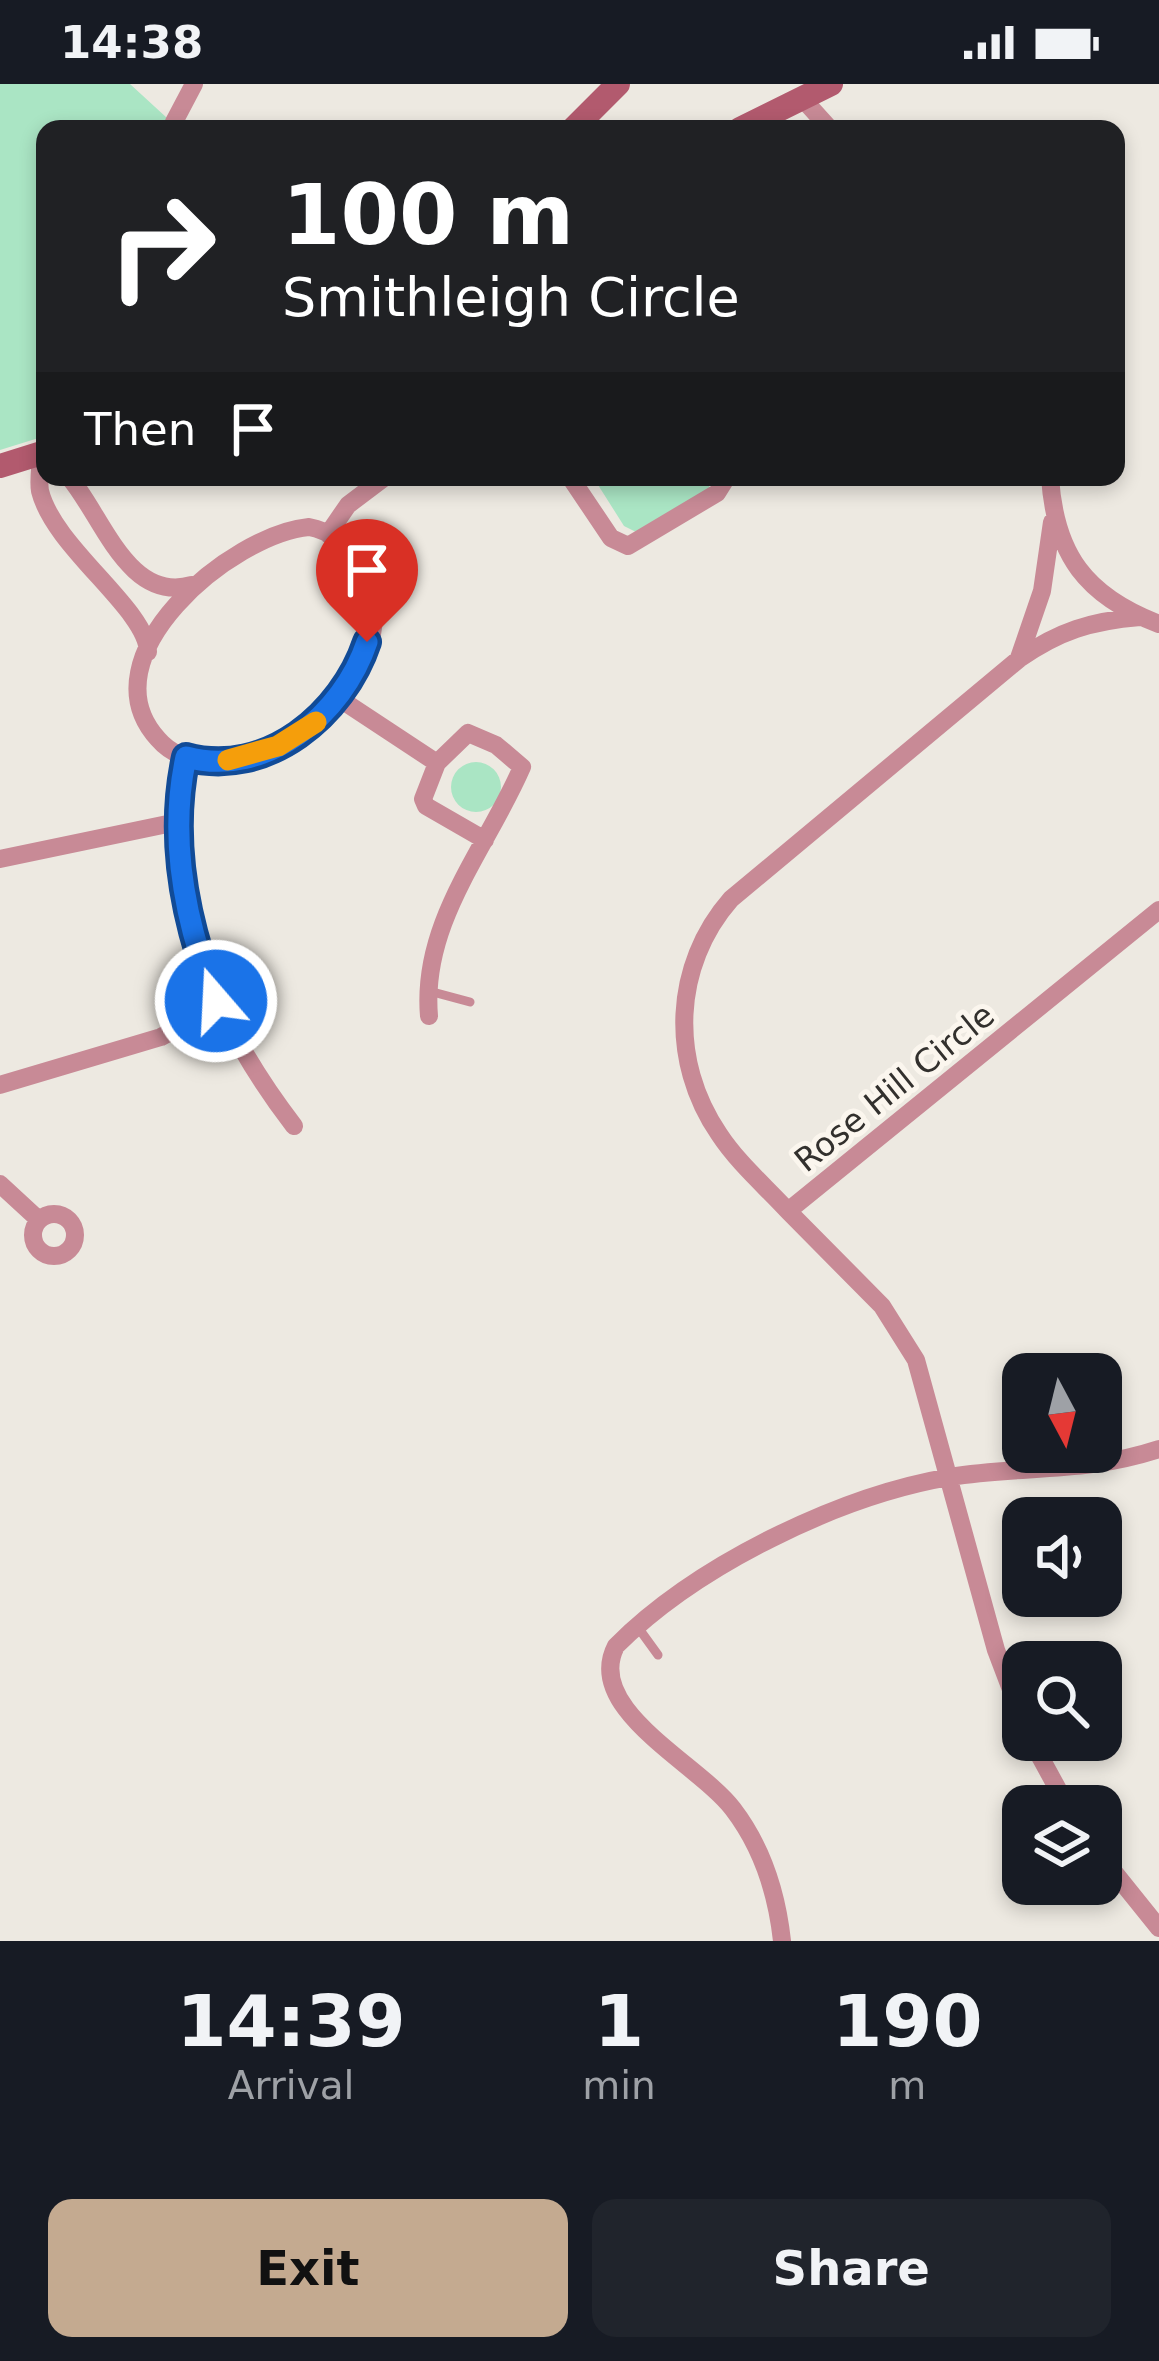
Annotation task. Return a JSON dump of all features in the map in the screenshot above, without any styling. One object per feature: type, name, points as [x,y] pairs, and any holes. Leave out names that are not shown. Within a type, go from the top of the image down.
[{"type":"main road","points":[[754,120],[796,94],[831,84]]},
{"type":"main road","points":[[580,120],[603,89]]},
{"type":"main road","points":[[0,466],[36,456]]},
{"type":"street","points":[[176,120],[194,84]]},
{"type":"street","points":[[796,94],[821,120]]},
{"type":"street","points":[[41,486],[64,537],[141,626],[148,653]]},
{"type":"street","points":[[75,486],[96,521],[145,579],[155,587],[192,586]]},
{"type":"street","points":[[328,534],[348,505],[373,486]]},
{"type":"street","points":[[577,486],[611,538],[628,546],[722,486]]},
{"type":"street","points":[[1018,658],[1042,591],[1052,517],[1050,486]]},
{"type":"street","points":[[1052,517],[1088,583],[1149,620]]},
{"type":"street","points":[[306,527],[328,534],[356,559],[371,598],[366,646],[340,699],[278,746],[233,759],[186,757],[157,739],[146,717],[141,686],[148,653],[168,614],[192,586],[236,553],[276,535],[306,527]]},
{"type":"street","name":"Rose Hill Circle","points":[[1149,620],[1077,626],[1018,658],[739,892],[698,948],[683,1018],[697,1091],[726,1144],[788,1211],[1159,910]]},
{"type":"street","points":[[340,699],[436,763]]},
{"type":"street","points":[[428,1016],[427,991],[441,926],[484,840],[521,763],[473,733],[463,735],[436,763],[424,788],[426,806],[484,840]]},
{"type":"street","points":[[186,757],[177,821],[191,923],[218,1006],[294,1126]]},
{"type":"street","points":[[0,859],[177,821]]},
{"type":"street","points":[[0,1084],[161,1037],[218,1006]]},
{"type":"street","points":[[0,1184],[39,1220]]},
{"type":"street","points":[[788,1211],[882,1306],[906,1339],[924,1382],[1002,1664]]},
{"type":"street","points":[[782,1941],[770,1884],[744,1825],[719,1792],[623,1708],[612,1691],[610,1658],[637,1627],[795,1528],[950,1477],[1095,1467],[1159,1449]]},
{"type":"street","points":[[1122,1882],[1159,1928]]},
{"type":"lane","points":[[427,991],[470,1001]]},
{"type":"lane","points":[[637,1627],[658,1655]]},
{"type":"green space","points":[[0,84],[130,84],[169,120],[36,120],[36,439],[0,450]]},
{"type":"green space","points":[[599,486],[710,486],[636,532],[624,526]]},
{"type":"green space","points":[[476,762],[494,769],[501,787],[494,805],[476,812],[458,805],[451,787],[458,769]]},
{"type":"slow traffic","points":[[228,760],[278,746],[316,722]]},
{"type":"route","points":[[216,1001],[191,923],[181,868],[176,822],[186,757],[243,757],[300,734],[340,699],[367,642]]}]
